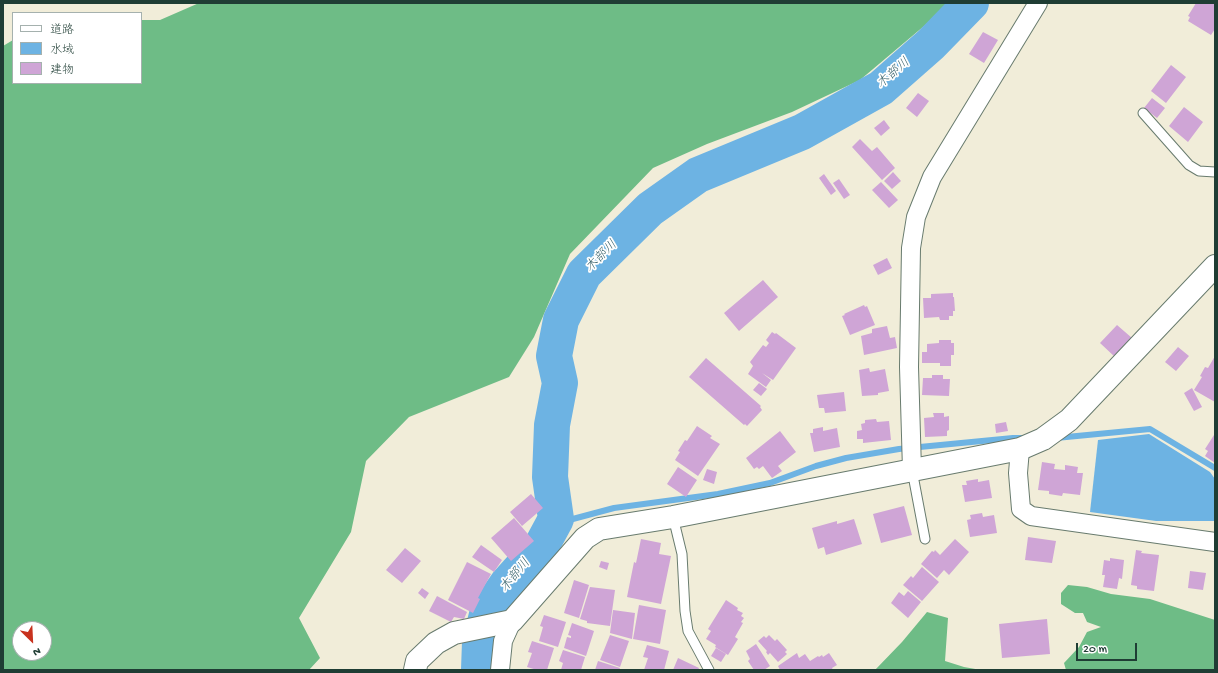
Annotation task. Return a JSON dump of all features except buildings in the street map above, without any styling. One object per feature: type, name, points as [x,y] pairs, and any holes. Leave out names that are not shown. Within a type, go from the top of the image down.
[{"type":"street","points":[[912,470],[909,367],[910,264],[916,217],[932,177],[1038,3]]},
{"type":"street","points":[[500,670],[502,641],[512,621],[585,538],[599,529],[673,517],[1020,449],[1043,439],[1069,420],[1215,266]]},
{"type":"street","points":[[1020,449],[1018,473],[1021,509],[1031,516],[1215,542]]},
{"type":"street","points":[[415,670],[417,661],[436,643],[454,633],[512,621]]},
{"type":"lane","points":[[1143,113],[1189,165],[1199,171],[1215,172]]},
{"type":"lane","points":[[912,470],[925,540]]},
{"type":"lane","points":[[673,517],[682,554],[685,611],[688,631],[709,670]]},
{"type":"green space","points":[[199,3],[947,3],[930,21],[860,80],[792,112],[707,144],[653,168],[570,254],[534,337],[509,377],[409,417],[366,461],[351,532],[299,618],[320,658],[309,670],[3,670],[3,46],[12,41],[12,84],[142,84],[142,20],[160,20]]},
{"type":"green space","points":[[1068,585],[1087,587],[1111,594],[1150,599],[1215,620],[1215,670],[1066,670],[1064,663],[1079,647],[1087,632],[1101,627],[1087,622],[1083,613],[1075,613],[1061,604],[1061,593]]},
{"type":"green space","points":[[927,612],[948,618],[945,661],[964,667],[981,670],[875,670],[902,642]]},
{"type":"water","points":[[1149,434],[1210,472],[1215,479],[1215,521],[1156,521],[1090,512],[1098,440]]},
{"type":"waterway","name":"木部川","points":[[479,670],[480,642],[488,611],[507,584],[542,545],[556,519],[550,477],[552,425],[560,383],[554,356],[561,320],[584,274],[650,209],[698,175],[802,132],[881,88],[931,44],[971,3]]},
{"type":"waterway","points":[[1056,438],[1150,429],[1215,468]]},
{"type":"waterway","points":[[556,519],[569,520],[614,508],[718,494],[770,483],[816,466],[846,458],[899,449],[1027,438]]}]
